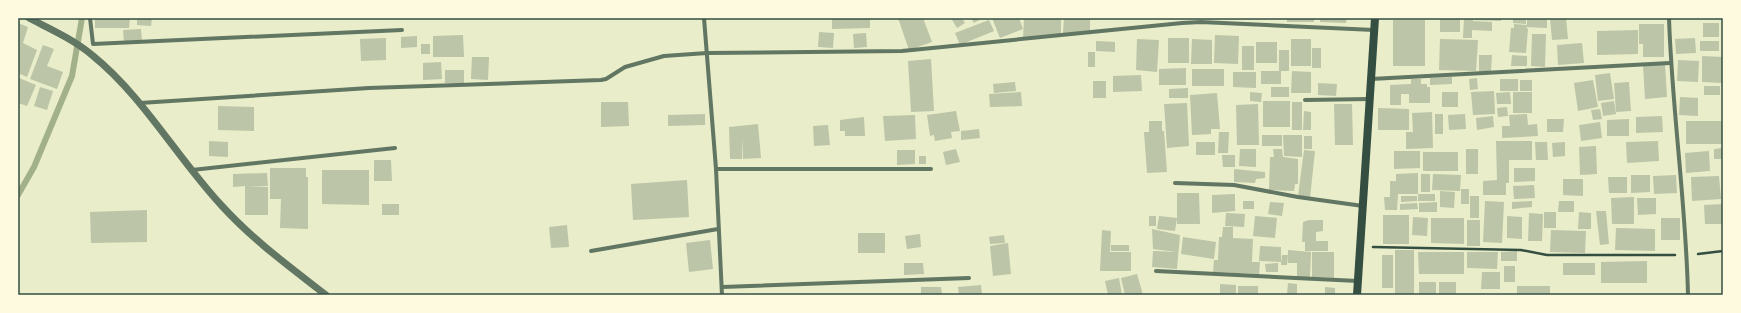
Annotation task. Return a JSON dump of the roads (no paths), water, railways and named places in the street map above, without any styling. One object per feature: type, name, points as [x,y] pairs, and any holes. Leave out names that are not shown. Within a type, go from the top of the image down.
[{"type":"main road","points":[[1357,295],[1375,18]]},
{"type":"street","points":[[29,18],[63,35],[94,56],[122,82],[140,103],[191,170],[222,206],[248,232],[326,295]]},
{"type":"street","points":[[90,18],[94,56]]},
{"type":"street","points":[[704,18],[716,169],[722,295]]},
{"type":"street","points":[[1669,18],[1670,63],[1687,255],[1688,295]]},
{"type":"street","points":[[140,103],[256,94],[413,86],[601,80],[606,79],[625,67],[641,61],[664,56],[707,53],[902,51],[1201,22],[1374,30]]},
{"type":"street","points":[[93,44],[402,30]]},
{"type":"street","points":[[1370,79],[1670,63]]},
{"type":"street","points":[[1305,100],[1369,99]]},
{"type":"street","points":[[191,170],[395,148]]},
{"type":"street","points":[[716,169],[931,169]]},
{"type":"street","points":[[1175,182],[1234,185],[1298,197],[1363,206]]},
{"type":"street","points":[[591,251],[718,229]]},
{"type":"street","points":[[1156,271],[1358,281]]},
{"type":"street","points":[[722,288],[969,278]]},
{"type":"waterway","points":[[18,195],[34,167],[72,76],[82,18]]}]
